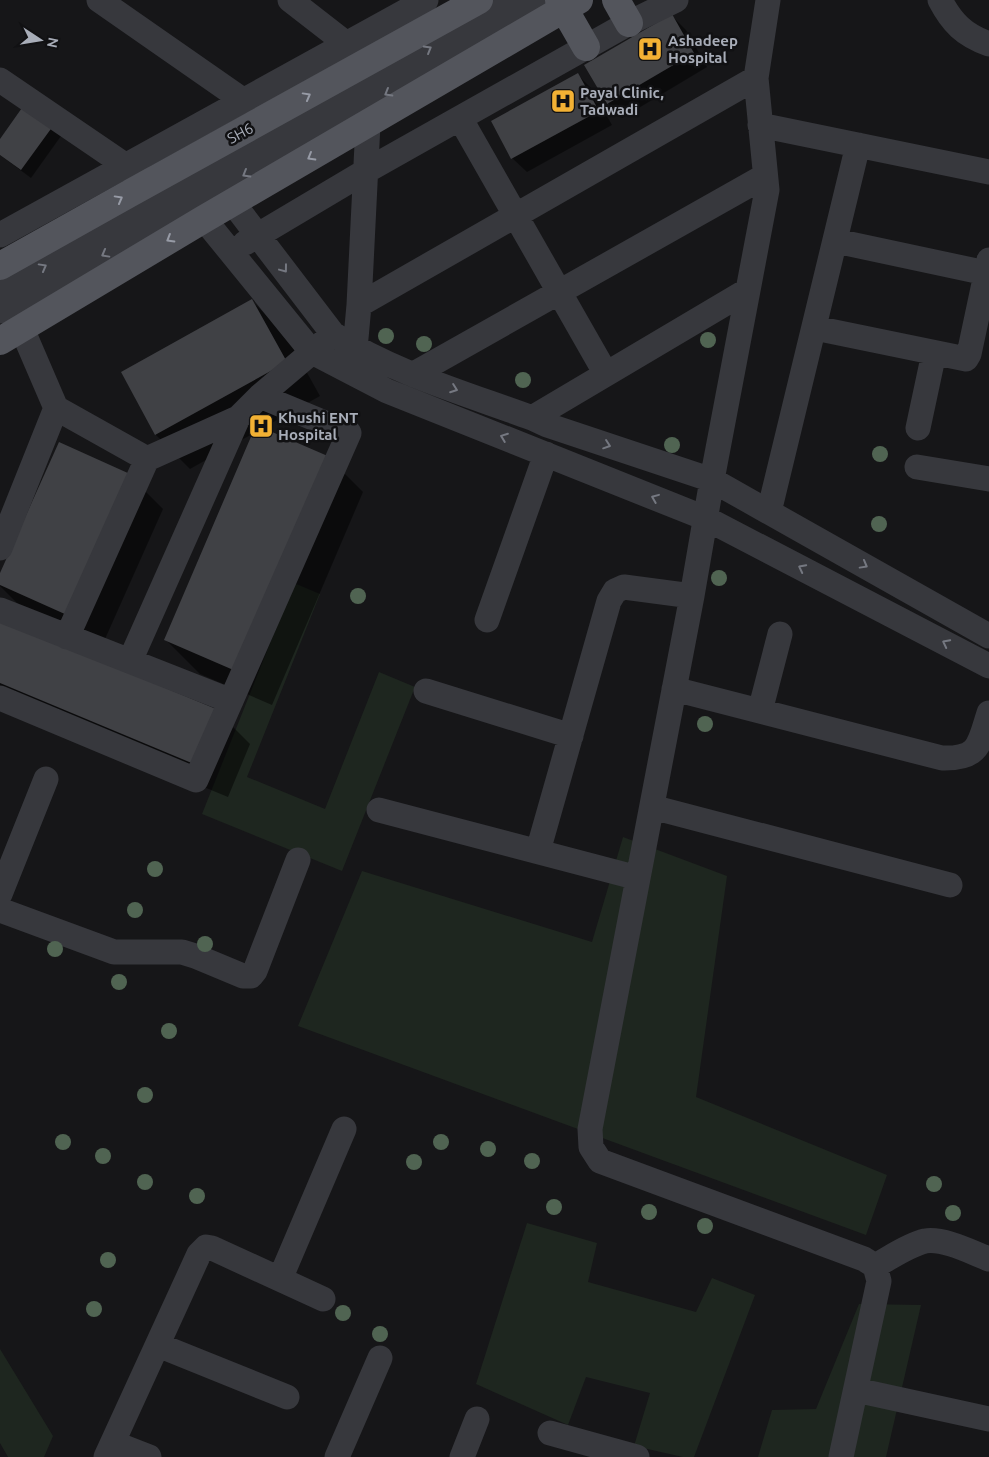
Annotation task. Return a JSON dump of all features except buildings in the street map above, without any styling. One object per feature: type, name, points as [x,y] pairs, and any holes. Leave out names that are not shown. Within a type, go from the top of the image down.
[{"type":"main road","name":"SH6","points":[[0,266],[479,0]]},
{"type":"main road","points":[[616,0],[629,23]]},
{"type":"main road","points":[[11,335],[204,219],[368,124],[564,2],[586,47]]},
{"type":"street","points":[[100,0],[244,101]]},
{"type":"street","points":[[290,0],[369,61]]},
{"type":"street","points":[[0,235],[426,0]]},
{"type":"street","points":[[0,291],[514,0]]},
{"type":"street","points":[[230,251],[366,171],[586,47],[676,0]]},
{"type":"street","points":[[768,0],[756,78],[767,190],[590,1130],[591,1147],[600,1161],[864,1259],[875,1266],[879,1281],[841,1457]]},
{"type":"street","points":[[940,0],[946,12],[964,33],[989,44]]},
{"type":"street","points":[[0,311],[564,2]]},
{"type":"street","points":[[359,304],[756,78]]},
{"type":"street","points":[[0,80],[149,182]]},
{"type":"street","points":[[460,118],[606,374]]},
{"type":"street","points":[[355,349],[368,124]]},
{"type":"street","points":[[760,125],[989,172]]},
{"type":"street","points":[[770,512],[858,145]]},
{"type":"street","points":[[414,374],[765,176]]},
{"type":"street","points":[[233,203],[332,334],[355,349],[414,374],[547,425],[712,480],[989,636]]},
{"type":"street","points":[[204,219],[312,352],[387,391],[705,518],[989,666]]},
{"type":"street","points":[[815,328],[966,359],[969,354],[988,267],[836,241]]},
{"type":"street","points":[[532,418],[748,290]]},
{"type":"street","points":[[67,637],[146,459],[238,418],[260,396],[332,334]]},
{"type":"street","points":[[11,335],[56,408],[146,459]]},
{"type":"street","points":[[918,428],[934,353]]},
{"type":"street","points":[[0,698],[196,780],[349,433],[260,396]]},
{"type":"street","points":[[0,548],[56,408]]},
{"type":"street","points":[[130,661],[238,418]]},
{"type":"street","points":[[487,620],[546,454]]},
{"type":"street","points":[[917,467],[989,479]]},
{"type":"street","points":[[538,852],[609,602],[615,591],[624,586],[692,596]]},
{"type":"street","points":[[0,610],[231,701]]},
{"type":"street","points":[[760,711],[780,634]]},
{"type":"street","points":[[674,689],[942,758],[956,758],[969,754],[979,745],[989,713]]},
{"type":"street","points":[[426,691],[571,736]]},
{"type":"street","points":[[0,894],[46,779]]},
{"type":"street","points":[[652,807],[950,885]]},
{"type":"street","points":[[379,810],[638,878]]},
{"type":"street","points":[[0,910],[114,952],[182,952],[243,976],[251,976],[256,971],[298,860]]},
{"type":"street","points":[[280,1279],[344,1130]]},
{"type":"street","points":[[875,1266],[925,1241],[947,1243],[989,1259]]},
{"type":"street","points":[[149,1457],[110,1450],[199,1254],[206,1247],[212,1248],[323,1299]]},
{"type":"street","points":[[158,1345],[287,1397]]},
{"type":"street","points":[[337,1457],[380,1358]]},
{"type":"street","points":[[856,1390],[989,1419]]},
{"type":"street","points":[[462,1457],[477,1419]]},
{"type":"street","points":[[550,1433],[637,1457]]},
{"type":"shaded area","points":[[294,583],[320,594],[247,777],[325,809],[379,672],[415,687],[342,871],[202,814]]},
{"type":"shaded area","points":[[623,837],[727,876],[696,1097],[887,1175],[866,1235],[298,1026],[362,871],[592,942]]},
{"type":"shaded area","points":[[527,1223],[597,1243],[588,1282],[696,1312],[712,1278],[755,1295],[694,1457],[683,1457],[634,1446],[650,1393],[586,1377],[568,1425],[476,1384]]},
{"type":"shaded area","points":[[859,1304],[921,1305],[886,1457],[758,1457],[772,1410],[816,1409]]},
{"type":"shaded area","points":[[0,1349],[53,1436],[44,1457],[8,1457],[0,1443]]},
{"type":"place","name":"Ashadeep Hospital","points":[[650,49]]},
{"type":"place","name":"Payal Clinic, Tadwadi","points":[[563,101]]},
{"type":"place","name":"Khushi ENT Hospital","points":[[261,426]]}]
